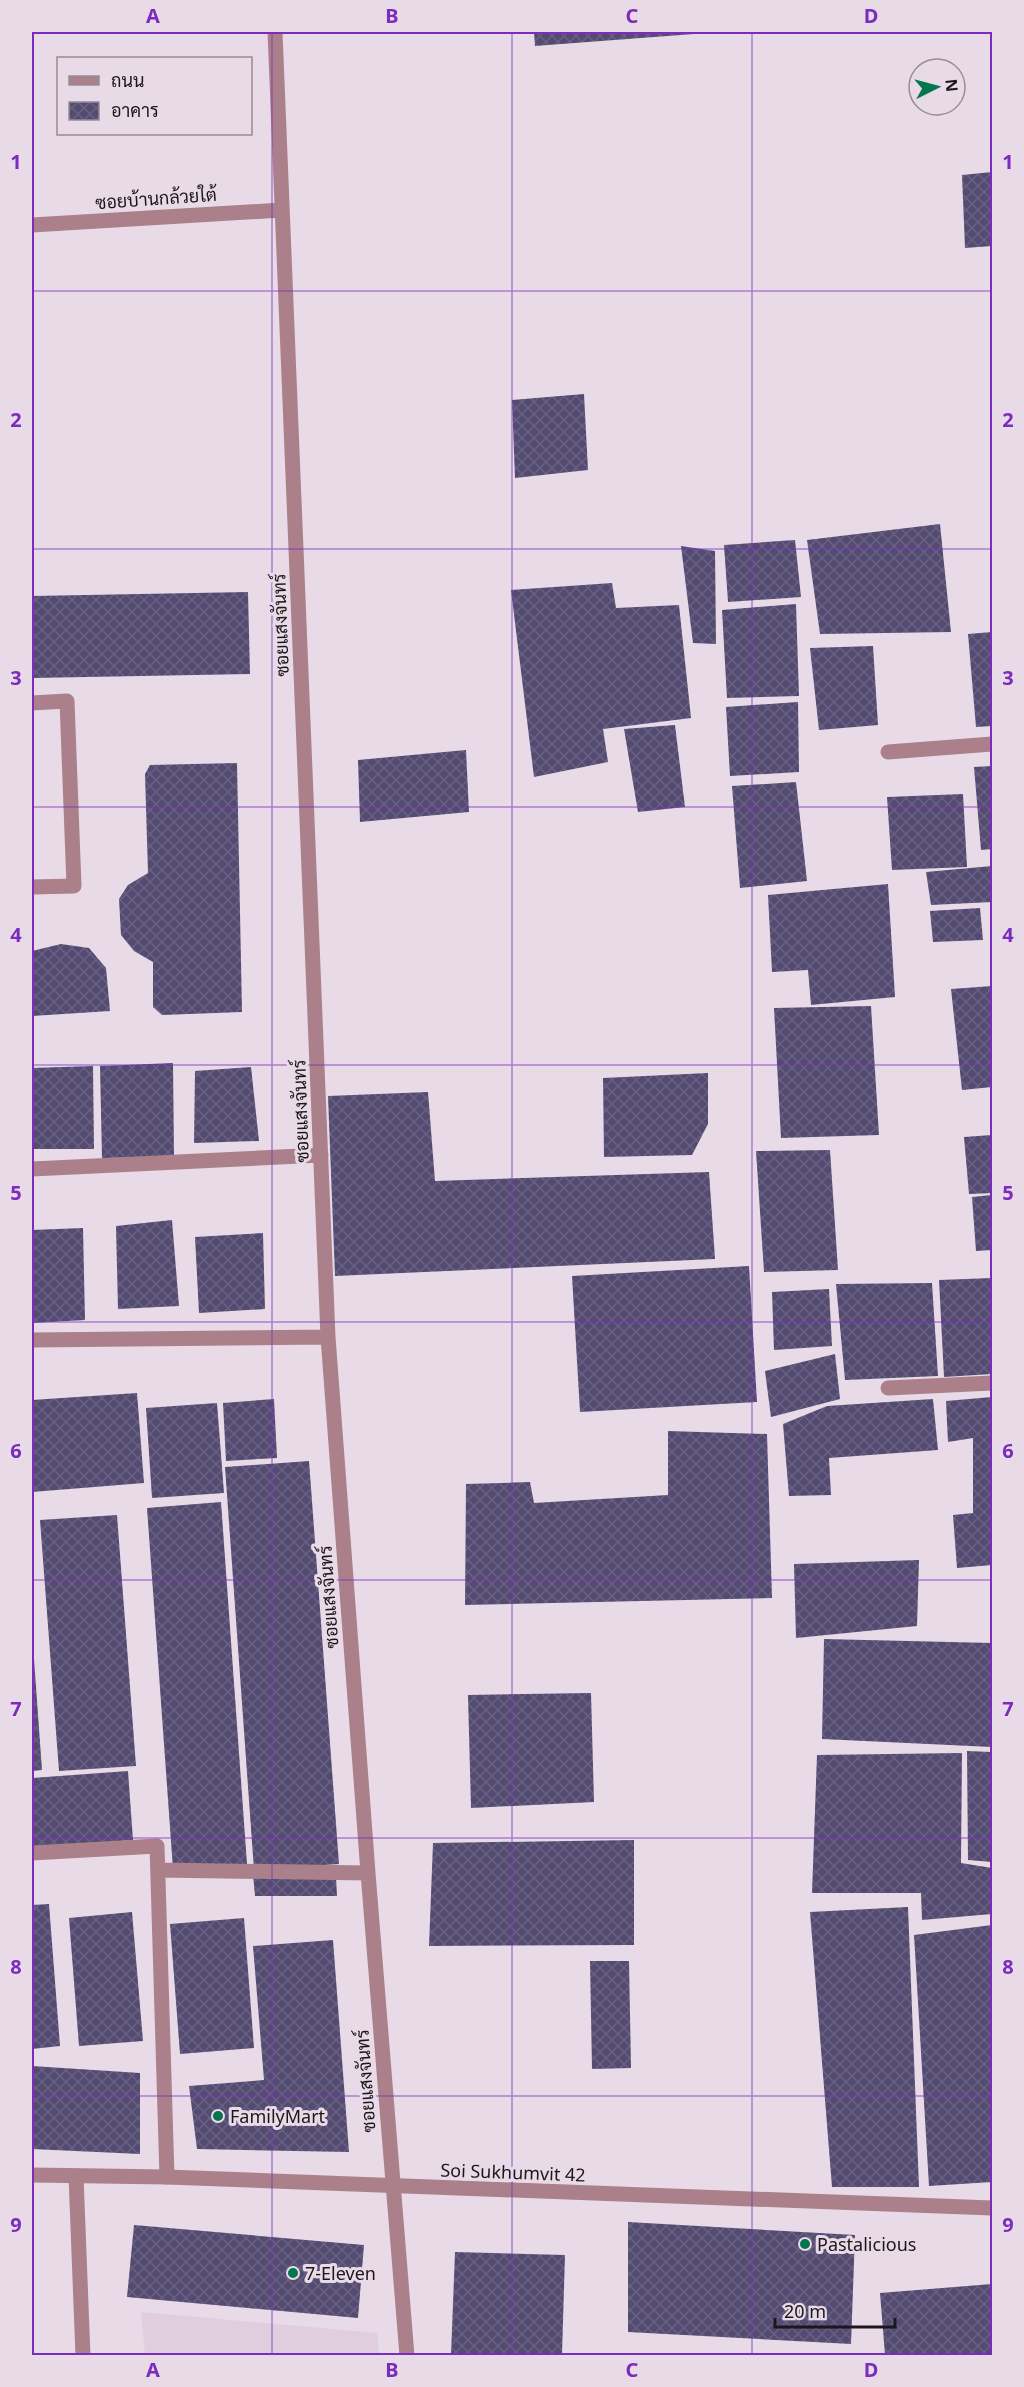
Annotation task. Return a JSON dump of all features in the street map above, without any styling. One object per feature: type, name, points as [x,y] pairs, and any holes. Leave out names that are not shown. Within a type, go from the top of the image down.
[{"type":"street","name":"ซอยแสงจันทร์","points":[[275,32],[328,1337],[392,2187],[407,2355]]},
{"type":"street","name":"ซอยบ้านกล้วยใต้","points":[[32,225],[282,210]]},
{"type":"street","points":[[32,702],[67,700],[74,886],[32,887]]},
{"type":"street","points":[[888,752],[993,744]]},
{"type":"street","points":[[32,1168],[321,1155]]},
{"type":"street","points":[[32,1340],[328,1337]]},
{"type":"street","points":[[888,1388],[993,1383]]},
{"type":"street","points":[[32,1853],[158,1845],[167,2177]]},
{"type":"street","points":[[158,1870],[368,1872]]},
{"type":"street","name":"Soi Sukhumvit 42","points":[[32,2175],[167,2177],[993,2208]]},
{"type":"street","points":[[76,2176],[83,2355]]},
{"type":"shaded area","points":[[141,2312],[377,2333],[379,2355],[145,2355]]},
{"type":"building","points":[[534,32],[707,32],[707,33],[535,46]]},
{"type":"building","points":[[992,172],[992,246],[965,248],[962,175]]},
{"type":"building","points":[[584,394],[588,470],[515,478],[512,400]]},
{"type":"building","points":[[940,524],[951,632],[820,634],[807,540]]},
{"type":"building","points":[[795,540],[801,597],[728,602],[724,545]]},
{"type":"building","points":[[681,546],[715,551],[716,644],[693,643]]},
{"type":"building","points":[[612,583],[616,608],[679,605],[691,718],[603,729],[608,762],[534,777],[511,590]]},
{"type":"building","points":[[248,592],[250,674],[32,678],[32,596]]},
{"type":"building","points":[[796,604],[799,696],[727,698],[722,610]]},
{"type":"building","points":[[992,632],[992,726],[976,727],[968,634]]},
{"type":"building","points":[[873,646],[878,725],[819,730],[810,648]]},
{"type":"building","points":[[798,702],[799,772],[730,776],[726,707]]},
{"type":"building","points":[[675,725],[685,807],[638,812],[624,729]]},
{"type":"building","points":[[466,750],[469,812],[360,822],[358,760]]},
{"type":"building","points":[[237,763],[242,1012],[162,1015],[153,1007],[153,962],[134,951],[121,935],[119,899],[128,885],[148,873],[145,774],[150,765]]},
{"type":"building","points":[[992,766],[992,849],[981,850],[974,767]]},
{"type":"building","points":[[796,782],[807,881],[740,888],[732,786]]},
{"type":"building","points":[[963,794],[967,867],[892,870],[887,797]]},
{"type":"building","points":[[992,866],[992,902],[931,905],[926,872]]},
{"type":"building","points":[[888,884],[895,997],[811,1005],[808,970],[772,972],[768,895]]},
{"type":"building","points":[[980,908],[983,940],[933,942],[930,911]]},
{"type":"building","points":[[61,944],[89,948],[106,968],[110,1011],[32,1016],[32,951]]},
{"type":"building","points":[[992,986],[992,1087],[962,1090],[951,989]]},
{"type":"building","points":[[871,1006],[879,1135],[781,1138],[774,1008]]},
{"type":"building","points":[[173,1063],[174,1157],[102,1158],[100,1066]]},
{"type":"building","points":[[93,1066],[94,1149],[32,1149],[32,1068]]},
{"type":"building","points":[[251,1067],[259,1141],[194,1143],[195,1071]]},
{"type":"building","points":[[708,1073],[708,1124],[692,1155],[604,1157],[603,1078]]},
{"type":"building","points":[[428,1092],[435,1181],[709,1172],[715,1259],[335,1276],[328,1096]]},
{"type":"building","points":[[992,1135],[992,1193],[969,1194],[964,1137]]},
{"type":"building","points":[[830,1150],[838,1270],[764,1272],[756,1151]]},
{"type":"building","points":[[992,1195],[992,1250],[976,1251],[972,1197]]},
{"type":"building","points":[[172,1220],[179,1306],[118,1309],[116,1226]]},
{"type":"building","points":[[83,1228],[85,1320],[32,1323],[32,1230]]},
{"type":"building","points":[[263,1233],[265,1309],[199,1313],[195,1237]]},
{"type":"building","points":[[749,1266],[757,1402],[580,1412],[572,1276]]},
{"type":"building","points":[[992,1278],[992,1374],[944,1377],[939,1280]]},
{"type":"building","points":[[932,1283],[938,1376],[845,1380],[836,1284]]},
{"type":"building","points":[[829,1289],[832,1346],[774,1350],[772,1292]]},
{"type":"building","points":[[835,1354],[840,1399],[771,1417],[765,1371]]},
{"type":"building","points":[[137,1393],[144,1483],[32,1492],[32,1400]]},
{"type":"building","points":[[992,1397],[992,1565],[957,1568],[953,1515],[973,1513],[973,1438],[948,1442],[946,1401]]},
{"type":"building","points":[[274,1399],[277,1458],[226,1461],[223,1403]]},
{"type":"building","points":[[933,1399],[938,1450],[829,1458],[831,1495],[789,1496],[783,1424],[827,1406]]},
{"type":"building","points":[[217,1403],[224,1493],[152,1498],[146,1408]]},
{"type":"building","points":[[668,1431],[767,1434],[772,1598],[465,1605],[466,1484],[530,1482],[534,1503],[668,1495]]},
{"type":"building","points":[[309,1461],[339,1864],[254,1870],[225,1467]]},
{"type":"building","points":[[221,1502],[247,1864],[173,1869],[147,1508]]},
{"type":"building","points":[[117,1515],[136,1766],[59,1771],[40,1520]]},
{"type":"building","points":[[919,1560],[917,1626],[796,1638],[794,1564]]},
{"type":"building","points":[[824,1639],[992,1643],[992,1747],[822,1739]]},
{"type":"building","points":[[32,1645],[42,1770],[32,1771]]},
{"type":"building","points":[[591,1693],[594,1802],[471,1808],[468,1695]]},
{"type":"building","points":[[967,1751],[992,1752],[992,1862],[968,1860]]},
{"type":"building","points":[[962,1753],[961,1863],[992,1868],[992,1914],[922,1920],[921,1893],[812,1893],[817,1755]]},
{"type":"building","points":[[128,1771],[133,1840],[32,1848],[32,1778]]},
{"type":"building","points":[[634,1840],[634,1945],[429,1946],[433,1843]]},
{"type":"building","points":[[253,1875],[336,1877],[337,1896],[255,1896]]},
{"type":"building","points":[[49,1904],[60,2046],[32,2049],[32,1905]]},
{"type":"building","points":[[908,1907],[919,2187],[832,2187],[810,1912]]},
{"type":"building","points":[[132,1912],[143,2041],[79,2046],[69,1918]]},
{"type":"building","points":[[244,1918],[254,2048],[180,2054],[170,1924]]},
{"type":"building","points":[[992,1925],[992,2182],[929,2186],[914,1935]]},
{"type":"building","points":[[333,1940],[349,2152],[197,2149],[189,2086],[264,2080],[253,1946]]},
{"type":"building","points":[[590,1961],[629,1961],[631,2068],[592,2069]]},
{"type":"building","points":[[32,2066],[140,2073],[140,2154],[32,2149]]},
{"type":"building","points":[[628,2222],[855,2235],[851,2344],[628,2332]]},
{"type":"building","points":[[134,2225],[364,2245],[358,2318],[127,2297]]},
{"type":"building","points":[[455,2252],[565,2255],[562,2355],[451,2355]]},
{"type":"building","points":[[992,2284],[992,2355],[885,2355],[880,2293]]},
{"type":"place","name":"FamilyMart","points":[[218,2116]]},
{"type":"place","name":"Pastalicious","points":[[805,2244]]},
{"type":"place","name":"7-Eleven","points":[[293,2273]]}]
